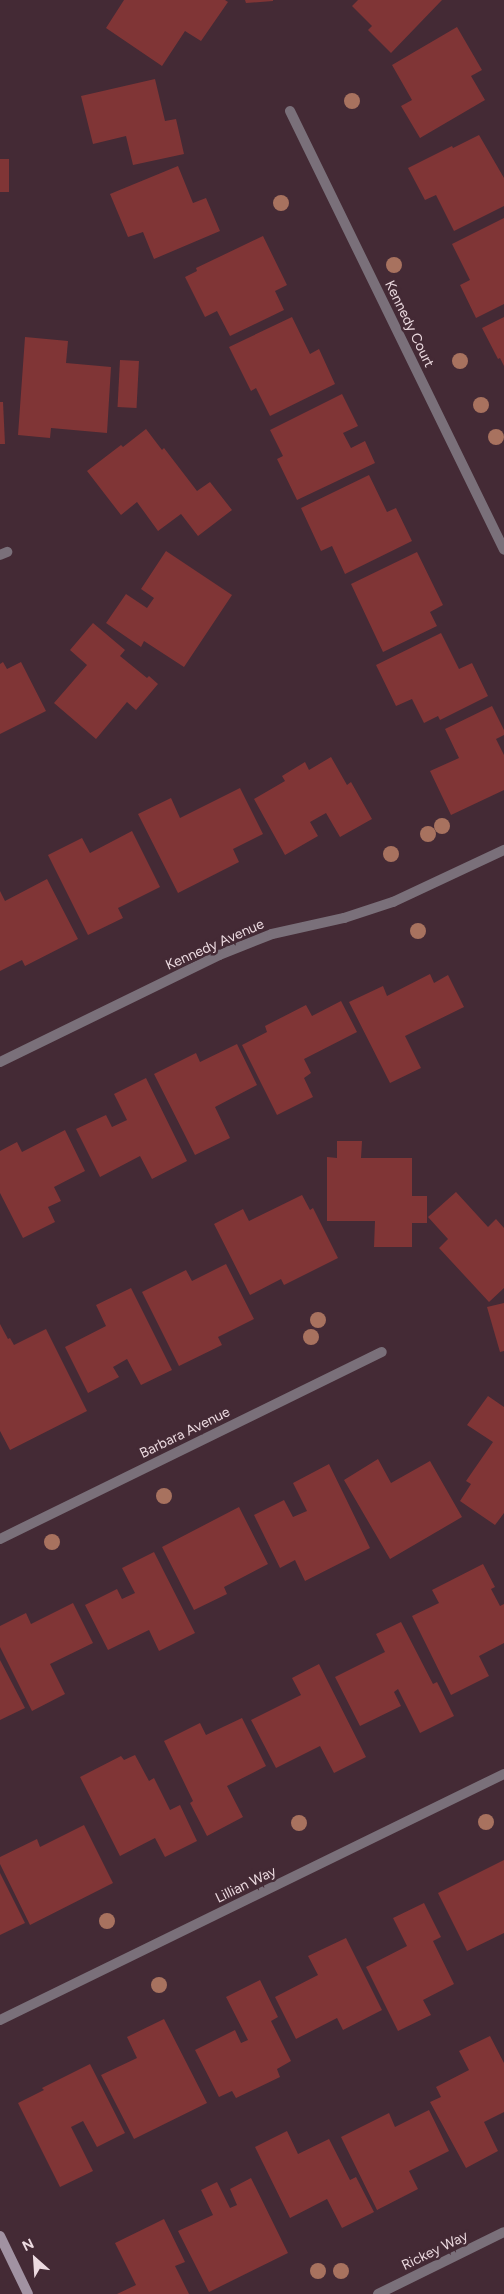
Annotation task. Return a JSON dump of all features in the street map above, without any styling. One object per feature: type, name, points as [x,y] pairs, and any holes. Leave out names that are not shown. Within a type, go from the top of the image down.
[{"type":"street","name":"Kennedy Court","points":[[290,111],[504,550]]},
{"type":"street","name":"Kennedy Avenue","points":[[0,1062],[218,956],[272,934],[344,918],[393,902],[504,850]]},
{"type":"street","name":"Barbara Avenue","points":[[0,1539],[382,1352]]},
{"type":"street","name":"Lillian Way","points":[[0,2020],[504,1774]]},
{"type":"street","name":"Rickey Way","points":[[378,2294],[504,2232]]},
{"type":"street","points":[[0,2236],[28,2294]]},
{"type":"building","points":[[124,0],[225,0],[228,2],[201,41],[185,31],[162,66],[106,28]]},
{"type":"building","points":[[245,0],[273,0],[273,1],[246,3]]},
{"type":"building","points":[[358,0],[442,0],[391,53],[368,30],[372,26],[352,6]]},
{"type":"building","points":[[457,27],[482,70],[471,76],[485,100],[420,138],[401,106],[412,100],[392,65]]},
{"type":"building","points":[[155,79],[165,121],[176,119],[184,154],[133,165],[126,136],[93,144],[81,96]]},
{"type":"building","points":[[479,135],[504,178],[504,206],[454,231],[436,195],[425,200],[408,168]]},
{"type":"building","points":[[0,159],[9,159],[9,192],[0,192]]},
{"type":"building","points":[[178,166],[193,203],[206,198],[220,231],[154,259],[143,232],[128,237],[110,194]]},
{"type":"building","points":[[504,218],[504,304],[476,318],[460,285],[470,280],[452,244]]},
{"type":"building","points":[[263,236],[287,285],[275,291],[284,310],[230,336],[217,311],[205,317],[185,277],[197,271],[196,268]]},
{"type":"building","points":[[292,317],[310,354],[319,349],[335,384],[270,416],[256,388],[251,391],[229,347]]},
{"type":"building","points":[[504,317],[504,366],[500,358],[498,359],[482,328]]},
{"type":"building","points":[[25,337],[68,341],[66,363],[111,367],[107,433],[51,428],[50,438],[18,435]]},
{"type":"building","points":[[120,360],[139,361],[137,408],[118,407]]},
{"type":"building","points":[[342,394],[358,426],[343,433],[351,448],[365,441],[375,463],[297,500],[277,459],[283,456],[270,430]]},
{"type":"building","points":[[0,402],[3,402],[5,444],[0,444]]},
{"type":"building","points":[[146,429],[162,450],[164,448],[197,491],[210,482],[232,510],[198,536],[181,514],[158,531],[137,502],[121,515],[87,471]]},
{"type":"building","points":[[369,475],[387,512],[396,508],[412,541],[345,574],[332,546],[321,551],[301,508]]},
{"type":"building","points":[[166,551],[232,595],[184,667],[144,641],[141,647],[106,623],[126,594],[147,608],[154,598],[141,589]]},
{"type":"building","points":[[417,552],[443,605],[430,612],[437,626],[383,652],[351,584]]},
{"type":"building","points":[[93,623],[125,650],[120,656],[147,678],[149,676],[158,684],[136,710],[127,702],[96,739],[54,703],[87,665],[70,650]]},
{"type":"building","points":[[441,633],[459,669],[472,663],[488,696],[440,720],[438,716],[424,723],[412,699],[396,706],[376,665]]},
{"type":"building","points":[[3,662],[7,669],[21,662],[46,711],[0,734],[0,664]]},
{"type":"building","points":[[492,706],[504,730],[504,735],[496,739],[504,755],[504,790],[451,815],[430,771],[459,758],[445,729]]},
{"type":"building","points":[[331,757],[347,785],[351,782],[372,819],[340,837],[326,813],[310,822],[318,836],[285,855],[254,799],[285,781],[282,776],[305,762],[309,770]]},
{"type":"building","points":[[240,788],[263,834],[233,849],[239,862],[178,893],[138,814],[171,798],[180,818]]},
{"type":"building","points":[[132,831],[160,887],[118,908],[123,918],[88,935],[48,855],[82,838],[90,853]]},
{"type":"building","points":[[47,879],[78,939],[25,966],[22,960],[0,971],[0,891],[5,901]]},
{"type":"building","points":[[430,974],[434,983],[448,975],[464,1007],[405,1036],[421,1068],[390,1083],[349,1002],[383,986],[387,996]]},
{"type":"building","points":[[341,1001],[357,1032],[304,1059],[311,1073],[304,1078],[313,1097],[277,1115],[242,1045],[267,1032],[265,1026],[306,1005],[312,1016]]},
{"type":"building","points":[[237,1044],[257,1085],[215,1107],[230,1138],[195,1155],[154,1074],[196,1053],[200,1062]]},
{"type":"building","points":[[146,1078],[187,1161],[152,1179],[140,1156],[100,1177],[76,1129],[106,1115],[112,1127],[127,1120],[114,1094]]},
{"type":"building","points":[[65,1130],[85,1171],[54,1187],[61,1201],[48,1207],[55,1222],[23,1238],[0,1193],[0,1151],[17,1142],[22,1152]]},
{"type":"building","points":[[337,1141],[362,1141],[361,1158],[412,1158],[412,1196],[427,1196],[427,1223],[412,1223],[412,1247],[374,1247],[375,1221],[327,1221],[327,1157],[337,1158]]},
{"type":"building","points":[[456,1192],[488,1227],[496,1219],[504,1228],[504,1288],[489,1302],[439,1248],[448,1239],[428,1217]]},
{"type":"building","points":[[302,1195],[310,1210],[313,1208],[338,1258],[284,1285],[281,1279],[250,1295],[214,1224],[243,1209],[249,1221]]},
{"type":"building","points":[[226,1264],[254,1319],[218,1337],[222,1345],[179,1366],[142,1292],[186,1270],[192,1281]]},
{"type":"building","points":[[131,1288],[172,1370],[141,1385],[127,1359],[113,1367],[119,1377],[88,1393],[65,1347],[106,1326],[96,1305]]},
{"type":"building","points":[[504,1303],[504,1351],[500,1352],[487,1307]]},
{"type":"building","points":[[0,1324],[8,1339],[10,1338],[14,1345],[46,1329],[87,1411],[10,1450],[0,1431]]},
{"type":"building","points":[[488,1396],[504,1407],[504,1513],[495,1525],[460,1501],[471,1484],[466,1481],[493,1442],[467,1425]]},
{"type":"building","points":[[378,1459],[391,1483],[430,1461],[462,1517],[390,1559],[344,1480]]},
{"type":"building","points":[[329,1464],[370,1548],[305,1581],[295,1560],[280,1568],[254,1515],[284,1500],[293,1517],[307,1511],[293,1483]]},
{"type":"building","points":[[239,1507],[268,1564],[224,1587],[227,1594],[194,1610],[162,1547]]},
{"type":"building","points":[[154,1552],[195,1633],[159,1651],[149,1630],[108,1650],[85,1605],[117,1589],[122,1599],[135,1593],[122,1568]]},
{"type":"building","points":[[483,1564],[495,1587],[491,1589],[500,1606],[504,1604],[504,1643],[479,1656],[489,1676],[451,1695],[412,1616],[439,1603],[432,1590]]},
{"type":"building","points":[[73,1603],[93,1643],[50,1664],[65,1694],[32,1711],[0,1647],[0,1626],[26,1613],[31,1624]]},
{"type":"building","points":[[401,1622],[433,1684],[437,1682],[454,1716],[420,1733],[398,1689],[394,1692],[401,1706],[360,1726],[335,1677],[385,1652],[376,1634]]},
{"type":"building","points":[[0,1660],[25,1708],[0,1720]]},
{"type":"building","points":[[319,1664],[366,1757],[334,1773],[320,1746],[276,1768],[251,1720],[301,1695],[292,1678]]},
{"type":"building","points":[[242,1718],[266,1766],[227,1786],[243,1817],[207,1836],[190,1803],[193,1801],[164,1741],[200,1723],[206,1735]]},
{"type":"building","points":[[135,1755],[149,1781],[154,1778],[170,1810],[180,1805],[197,1841],[165,1857],[155,1838],[120,1856],[80,1777],[121,1756],[124,1760]]},
{"type":"building","points":[[84,1825],[113,1883],[30,1925],[0,1864],[0,1857],[37,1839],[40,1847]]},
{"type":"building","points":[[504,1860],[504,1933],[467,1951],[438,1893]]},
{"type":"building","points":[[0,1873],[25,1923],[0,1935]]},
{"type":"building","points":[[424,1903],[441,1937],[433,1941],[454,1984],[423,2000],[431,2015],[398,2031],[366,1967],[407,1946],[393,1918]]},
{"type":"building","points":[[346,1938],[382,2010],[343,2030],[337,2018],[296,2039],[275,1997],[318,1975],[308,1956]]},
{"type":"building","points":[[260,1980],[278,2017],[271,2021],[291,2061],[277,2069],[280,2077],[236,2098],[232,2091],[219,2097],[195,2050],[235,2030],[241,2043],[248,2040],[226,1997]]},
{"type":"building","points":[[164,2019],[207,2103],[134,2139],[101,2075],[137,2058],[127,2037]]},
{"type":"building","points":[[490,2036],[504,2063],[504,2112],[484,2122],[498,2151],[466,2168],[430,2102],[441,2097],[436,2087],[469,2070],[459,2051]]},
{"type":"building","points":[[90,2064],[125,2133],[97,2147],[83,2121],[71,2127],[93,2171],[60,2187],[18,2103],[44,2090],[42,2088]]},
{"type":"building","points":[[429,2110],[449,2151],[409,2171],[418,2189],[377,2210],[341,2137],[389,2113],[395,2127]]},
{"type":"building","points":[[287,2131],[298,2154],[329,2139],[350,2180],[356,2177],[374,2212],[342,2228],[327,2199],[290,2218],[255,2147]]},
{"type":"building","points":[[251,2178],[288,2253],[209,2292],[178,2231],[213,2215],[201,2190],[217,2182],[230,2208],[237,2205],[230,2189]]},
{"type":"building","points":[[164,2219],[185,2262],[175,2266],[189,2294],[117,2294],[136,2285],[115,2243]]}]
